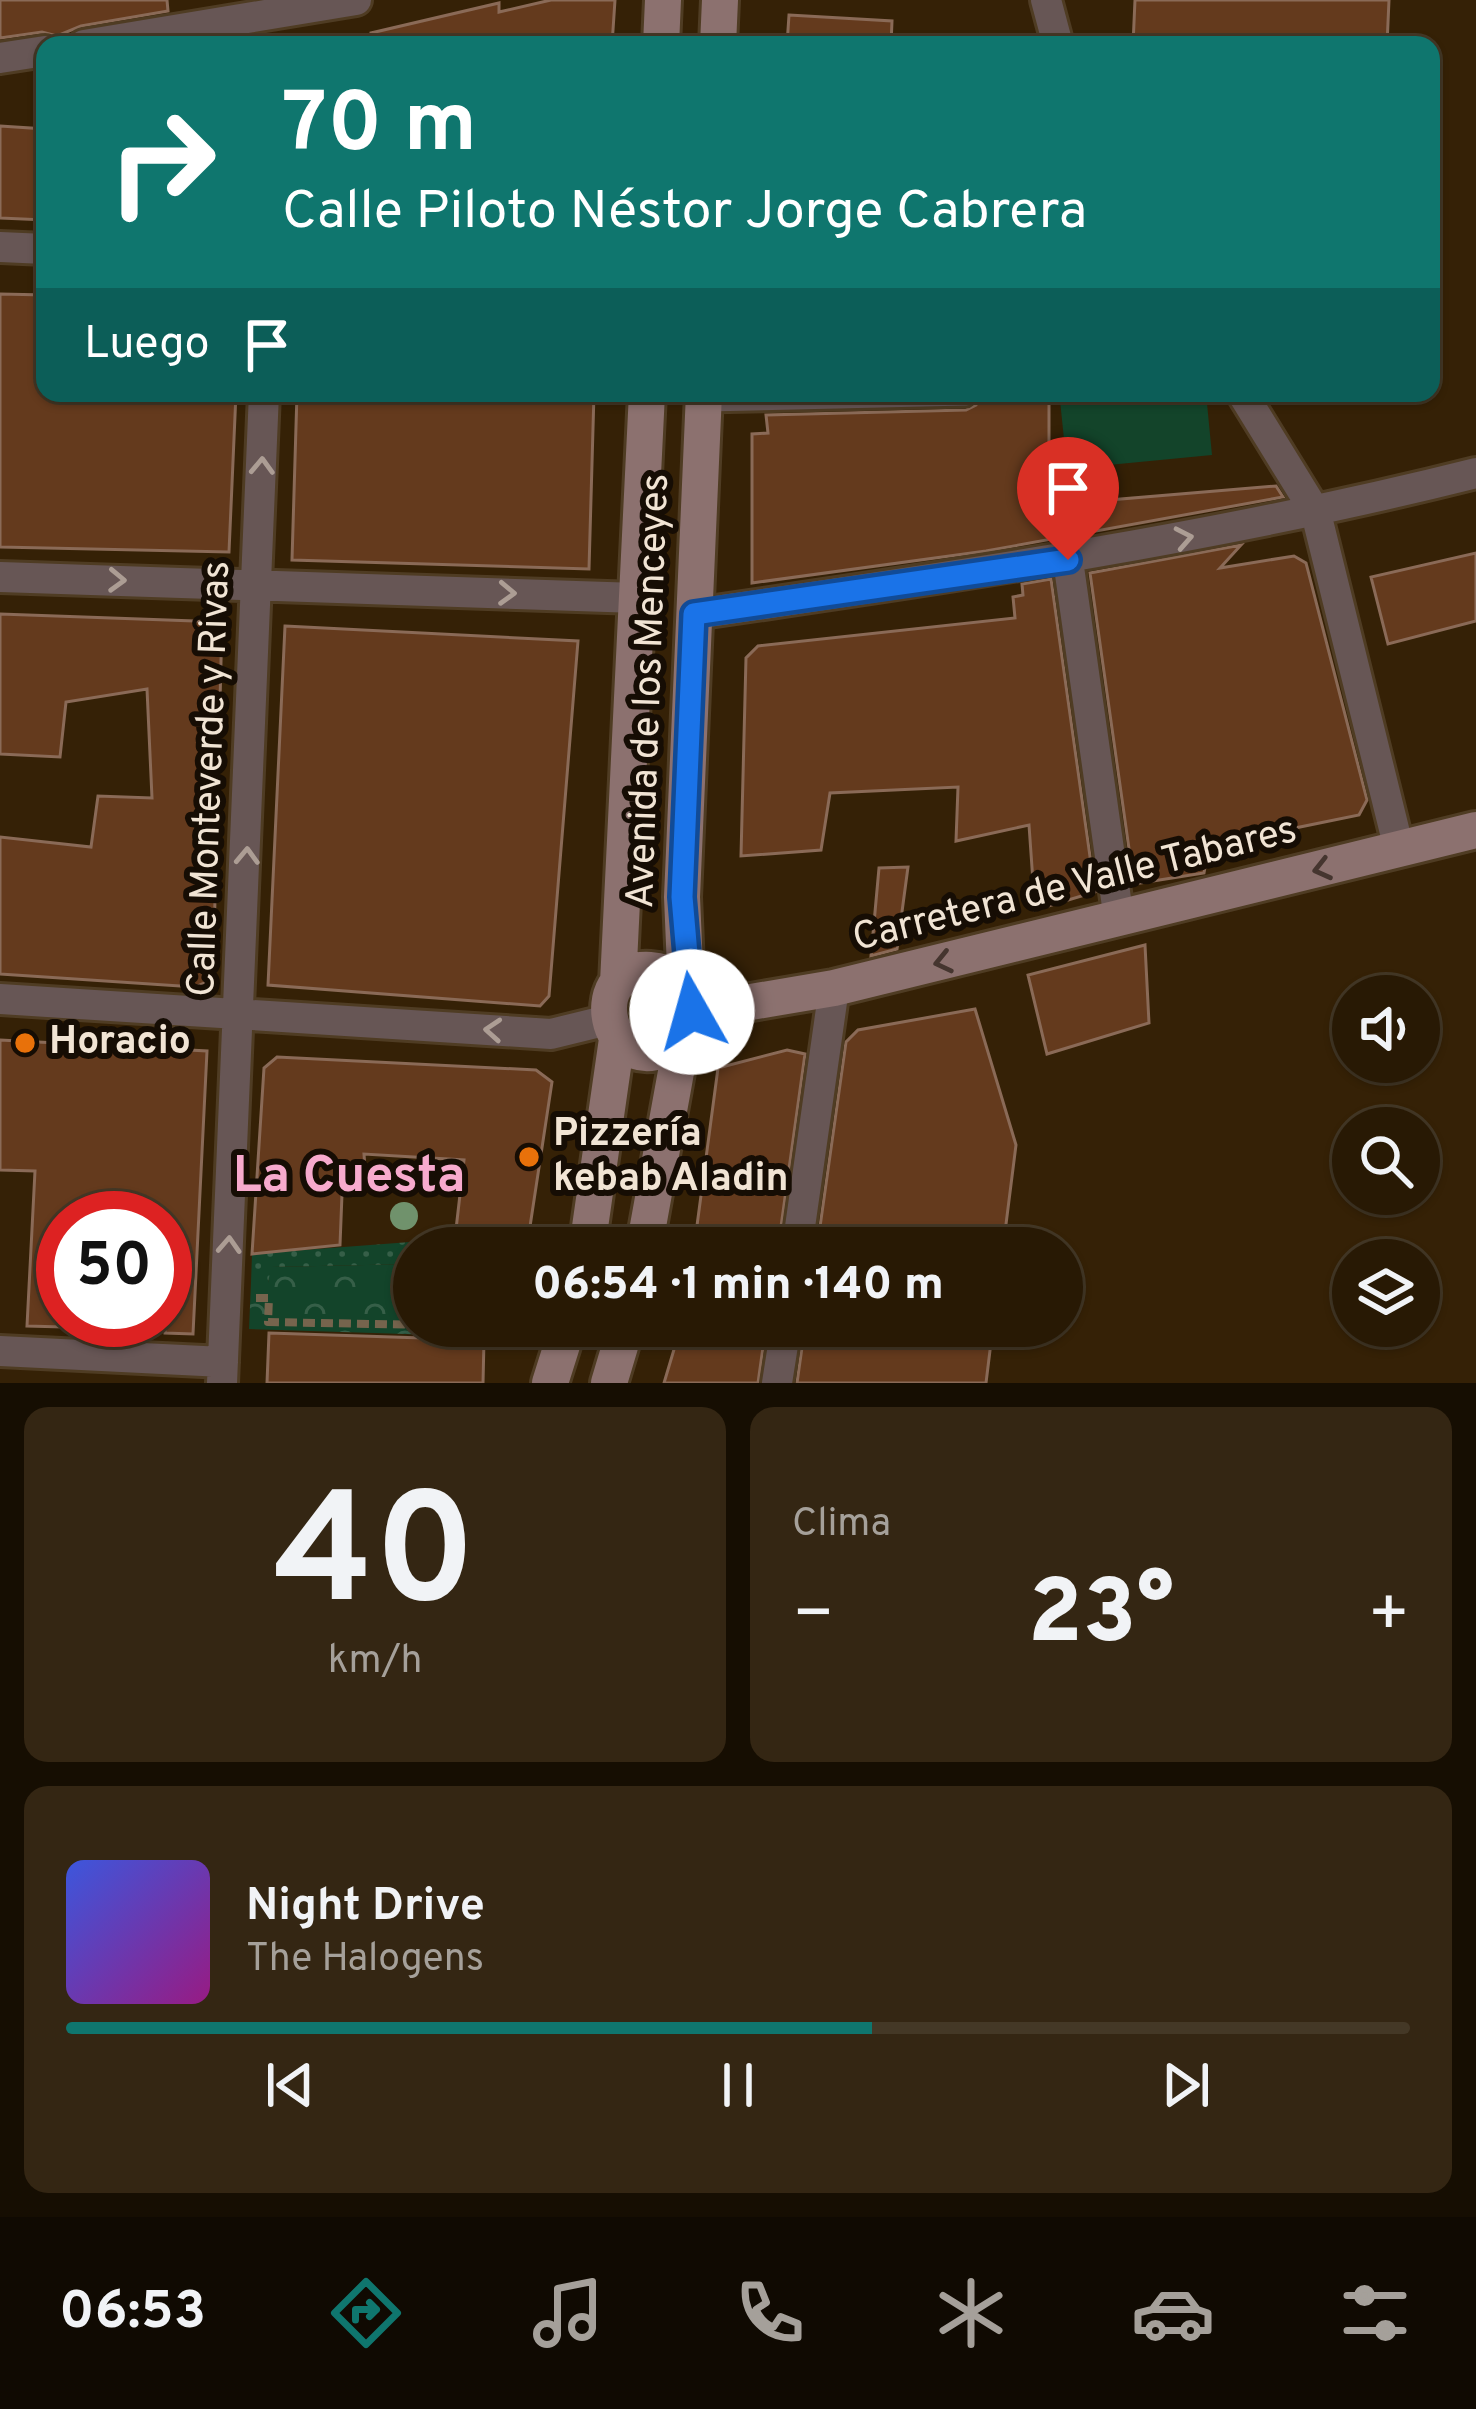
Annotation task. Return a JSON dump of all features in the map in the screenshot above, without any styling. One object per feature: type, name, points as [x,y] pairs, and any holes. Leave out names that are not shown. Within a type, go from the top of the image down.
[{"type":"main road","points":[[661,36],[663,0]]},
{"type":"main road","points":[[718,36],[720,0]]},
{"type":"main road","name":"Avenida de los Menceyes","points":[[618,982],[647,402]]},
{"type":"main road","name":"Avenida de los Menceyes","points":[[648,1227],[687,1014],[682,897],[704,402]]},
{"type":"main road","name":"Carretera de Valle Tabares","points":[[687,1014],[834,988],[1476,830]]},
{"type":"main road","points":[[588,1227],[612,1029],[608,1001],[618,982],[644,969],[672,975],[687,1014],[664,1052],[636,1052],[612,1029]]},
{"type":"main road","points":[[550,1383],[561,1347]]},
{"type":"main road","points":[[609,1383],[620,1347]]},
{"type":"street","points":[[150,36],[266,20],[356,0]]},
{"type":"street","points":[[1046,0],[1056,36]]},
{"type":"street","points":[[0,58],[36,52]]},
{"type":"street","points":[[0,247],[36,249]]},
{"type":"street","name":"Calle Monteverde y Rivas","points":[[223,1372],[264,402]]},
{"type":"street","points":[[1247,402],[1316,513],[1399,849]]},
{"type":"street","points":[[694,614],[1068,560],[1316,513],[1476,473]]},
{"type":"street","points":[[1068,560],[1119,920]]},
{"type":"street","points":[[0,577],[638,598]]},
{"type":"street","points":[[800,1227],[834,988]]},
{"type":"street","points":[[0,1000],[241,1010],[551,1034],[612,1029]]},
{"type":"street","points":[[778,1383],[783,1347]]},
{"type":"street","points":[[0,1352],[223,1372]]},
{"type":"path","points":[[225,1319],[244,1321],[245,1299],[269,1298],[268,1322],[393,1324]]},
{"type":"green space","points":[[1060,402],[1207,402],[1212,455],[1067,469]]},
{"type":"green space","points":[[393,1243],[393,1264],[271,1267],[268,1283],[251,1283],[252,1254]]},
{"type":"green space","points":[[393,1264],[393,1334],[249,1329],[251,1283],[268,1283],[270,1267]]},
{"type":"building","points":[[0,0],[167,0],[168,11],[81,26],[57,36],[42,32],[0,38]]},
{"type":"building","points":[[551,0],[615,0],[613,36],[371,36],[499,3],[499,12]]},
{"type":"building","points":[[1135,0],[1389,0],[1387,36],[1133,36]]},
{"type":"building","points":[[789,15],[892,21],[891,36],[788,36]]},
{"type":"building","points":[[0,126],[36,128],[36,220],[0,218]]},
{"type":"building","points":[[0,294],[36,295],[36,402],[236,402],[229,552],[0,547]]},
{"type":"building","points":[[297,402],[594,402],[589,569],[292,560]]},
{"type":"building","points":[[1049,402],[1049,505],[1276,486],[1283,497],[986,551],[752,583],[752,434],[768,433],[766,415],[966,410],[976,405]]},
{"type":"building","points":[[1241,545],[1220,568],[1294,556],[1306,563],[1367,800],[1359,815],[1251,837],[1253,847],[1206,861],[1204,873],[1134,884],[1090,573]]},
{"type":"building","points":[[1476,553],[1476,621],[1388,644],[1371,577]]},
{"type":"building","points":[[1051,579],[1095,892],[1035,910],[1029,825],[956,841],[958,787],[830,793],[821,850],[741,856],[746,658],[758,646],[1015,618],[1013,597],[1023,595],[1022,584]]},
{"type":"building","points":[[0,614],[222,622],[213,979],[195,987],[0,974],[0,837],[91,847],[98,796],[152,798],[147,689],[66,702],[60,757],[0,754]]},
{"type":"building","points":[[285,626],[578,641],[549,996],[540,1006],[268,985]]},
{"type":"building","points":[[908,867],[897,949],[871,956],[879,868]]},
{"type":"building","points":[[1145,945],[1149,1023],[1047,1054],[1028,975]]},
{"type":"building","points":[[975,1009],[1016,1145],[1006,1227],[820,1227],[846,1042],[858,1030]]},
{"type":"building","points":[[0,1040],[207,1051],[193,1334],[192,1191],[36,1191],[36,1326],[27,1326],[35,1171],[0,1170]]},
{"type":"building","points":[[787,1050],[805,1054],[781,1227],[697,1227],[718,1068]]},
{"type":"building","points":[[277,1057],[536,1070],[552,1082],[530,1227],[456,1227],[464,1160],[364,1154],[365,1168],[343,1169],[340,1245],[252,1254],[264,1068]]},
{"type":"building","points":[[269,1333],[393,1337],[393,1347],[484,1347],[483,1383],[267,1383]]},
{"type":"building","points":[[675,1347],[763,1347],[758,1383],[664,1383]]},
{"type":"building","points":[[802,1347],[990,1347],[986,1383],[797,1383]]},
{"type":"place","name":"Horacio","points":[[25,1043]]},
{"type":"place","name":"Pizzería kebab Aladin","points":[[529,1157]]},
{"type":"district","name":"La Cuesta","points":[[349,1178]]},
{"type":"route","points":[[692,1012],[686,992],[682,897],[694,614],[1068,560]]}]
